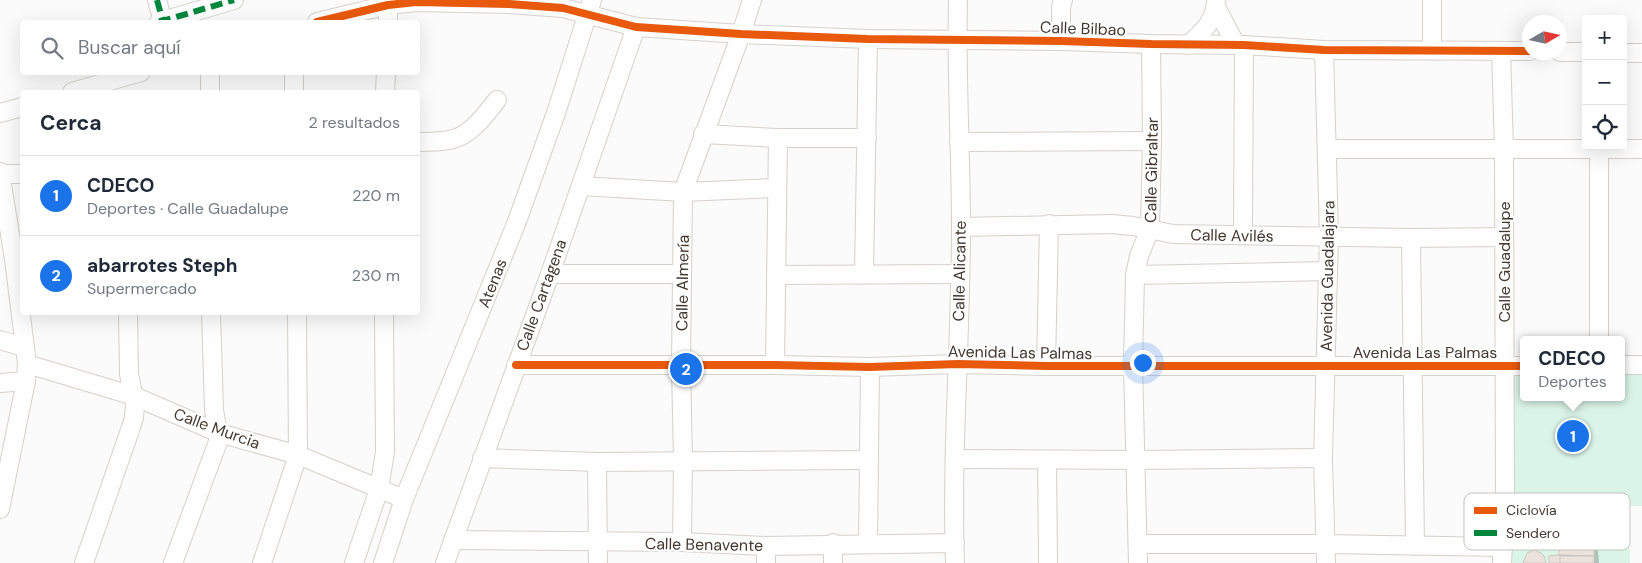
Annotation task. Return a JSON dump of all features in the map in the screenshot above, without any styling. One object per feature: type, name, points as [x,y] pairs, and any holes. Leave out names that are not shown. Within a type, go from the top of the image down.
[{"type":"street","points":[[157,0],[161,20]]},
{"type":"street","points":[[168,20],[234,0]]},
{"type":"street","name":"Calle Almería","points":[[682,542],[681,364],[683,192],[752,0]]},
{"type":"street","name":"Calle Alicante","points":[[956,563],[955,459],[961,227],[956,40],[958,0]]},
{"type":"street","points":[[1061,41],[1061,7],[1063,0]]},
{"type":"street","points":[[1432,0],[1432,50]]},
{"type":"street","name":"Calle Bilbao","points":[[325,20],[388,5],[416,1],[509,2],[563,8],[590,7],[606,21],[636,27],[741,34],[868,39],[1240,45],[1324,50],[1522,52]]},
{"type":"street","points":[[1188,45],[1204,32],[1210,22],[1216,3]]},
{"type":"street","points":[[1216,3],[1240,45],[1243,234]]},
{"type":"street","points":[[388,5],[388,20]]},
{"type":"street","name":"Atenas","points":[[384,563],[404,499],[519,215],[559,106],[590,7]]},
{"type":"street","name":"Calle Cartagena","points":[[444,563],[550,274],[636,27]]},
{"type":"street","points":[[864,273],[868,39]]},
{"type":"street","name":"Calle Gibraltar","points":[[1138,563],[1133,366],[1135,275],[1150,229],[1152,141],[1151,44]]},
{"type":"street","name":"Avenida Guadalajara","points":[[1324,50],[1329,236],[1323,458],[1326,563]]},
{"type":"street","name":"Calle Guadalupe","points":[[1501,51],[1504,150],[1505,493]]},
{"type":"street","points":[[1567,52],[1582,52]]},
{"type":"street","points":[[1627,53],[1642,53]]},
{"type":"street","points":[[79,90],[131,75]]},
{"type":"street","points":[[210,75],[210,90]]},
{"type":"street","points":[[294,75],[294,90]]},
{"type":"street","points":[[385,90],[386,75]]},
{"type":"street","points":[[420,142],[451,140],[464,134],[481,120],[497,100]]},
{"type":"street","points":[[0,113],[20,108]]},
{"type":"street","points":[[703,134],[778,138],[867,138]]},
{"type":"street","points":[[775,365],[778,138]]},
{"type":"street","points":[[959,142],[1152,141]]},
{"type":"street","points":[[1327,149],[1582,148]]},
{"type":"street","points":[[1627,149],[1642,149]]},
{"type":"street","points":[[1599,150],[1599,336]]},
{"type":"street","points":[[20,174],[0,173],[3,210],[18,259],[20,285]]},
{"type":"street","points":[[580,186],[683,192],[776,188]]},
{"type":"street","points":[[1046,366],[1049,224]]},
{"type":"street","name":"Calle Avilés","points":[[961,227],[1112,224],[1172,234],[1411,238],[1504,237]]},
{"type":"street","points":[[1411,238],[1415,546]]},
{"type":"street","points":[[1135,275],[1328,272]]},
{"type":"street","points":[[776,275],[864,273],[960,274]]},
{"type":"street","points":[[550,274],[682,274]]},
{"type":"street","points":[[0,509],[26,364],[22,315]]},
{"type":"street","points":[[84,563],[134,418],[136,404],[129,374],[128,315]]},
{"type":"street","points":[[173,563],[217,448],[219,433],[214,410],[211,315]]},
{"type":"street","points":[[262,563],[298,455],[297,315]]},
{"type":"street","points":[[354,563],[379,490],[384,452],[384,315]]},
{"type":"street","name":"Calle Murcia","points":[[0,340],[26,364],[134,396],[219,433],[298,455],[404,499]]},
{"type":"street","points":[[0,383],[26,364]]},
{"type":"street","name":"Avenida Las Palmas","points":[[516,365],[681,364],[870,367],[957,364],[1046,366],[1520,366]]},
{"type":"street","points":[[1625,365],[1642,365]]},
{"type":"street","points":[[868,543],[870,367]]},
{"type":"street","points":[[482,458],[597,462],[868,460]]},
{"type":"street","points":[[955,459],[1323,458]]},
{"type":"street","points":[[1047,460],[1048,563]]},
{"type":"street","points":[[597,462],[598,563]]},
{"type":"street","name":"Calle Benavente","points":[[453,540],[682,542],[766,554],[833,543],[955,542]]},
{"type":"street","points":[[833,543],[833,563]]},
{"type":"street","points":[[1138,544],[1415,546],[1502,555]]},
{"type":"green space","points":[[1504,366],[1520,366],[1520,401],[1625,401],[1625,366],[1642,366],[1642,506],[1630,506],[1630,493],[1503,493]]},
{"type":"green space","points":[[1502,550],[1630,550],[1630,563],[1502,563]]},
{"type":"building","points":[[1534,550],[1544,556],[1546,563],[1523,563],[1527,553]]},
{"type":"building","points":[[1559,550],[1594,550],[1594,556],[1559,555]]},
{"type":"building","points":[[1549,556],[1561,556],[1561,563],[1549,563]]},
{"type":"building","points":[[1560,556],[1594,556],[1594,563],[1560,563]]},
{"type":"marked path","points":[[157,0],[162,20]]},
{"type":"marked path","points":[[166,20],[234,0]]},
{"type":"cycle path","points":[[325,20],[388,5],[416,2],[509,4],[563,8],[636,27],[741,34],[868,39],[1244,45],[1324,50],[1522,51]]},
{"type":"cycle path","points":[[516,365],[870,367],[957,364],[1046,366],[1520,366]]},
{"type":"place","name":"abarrotes Steph","points":[[686,369]]},
{"type":"place","name":"CDECO","points":[[1573,436]]}]
